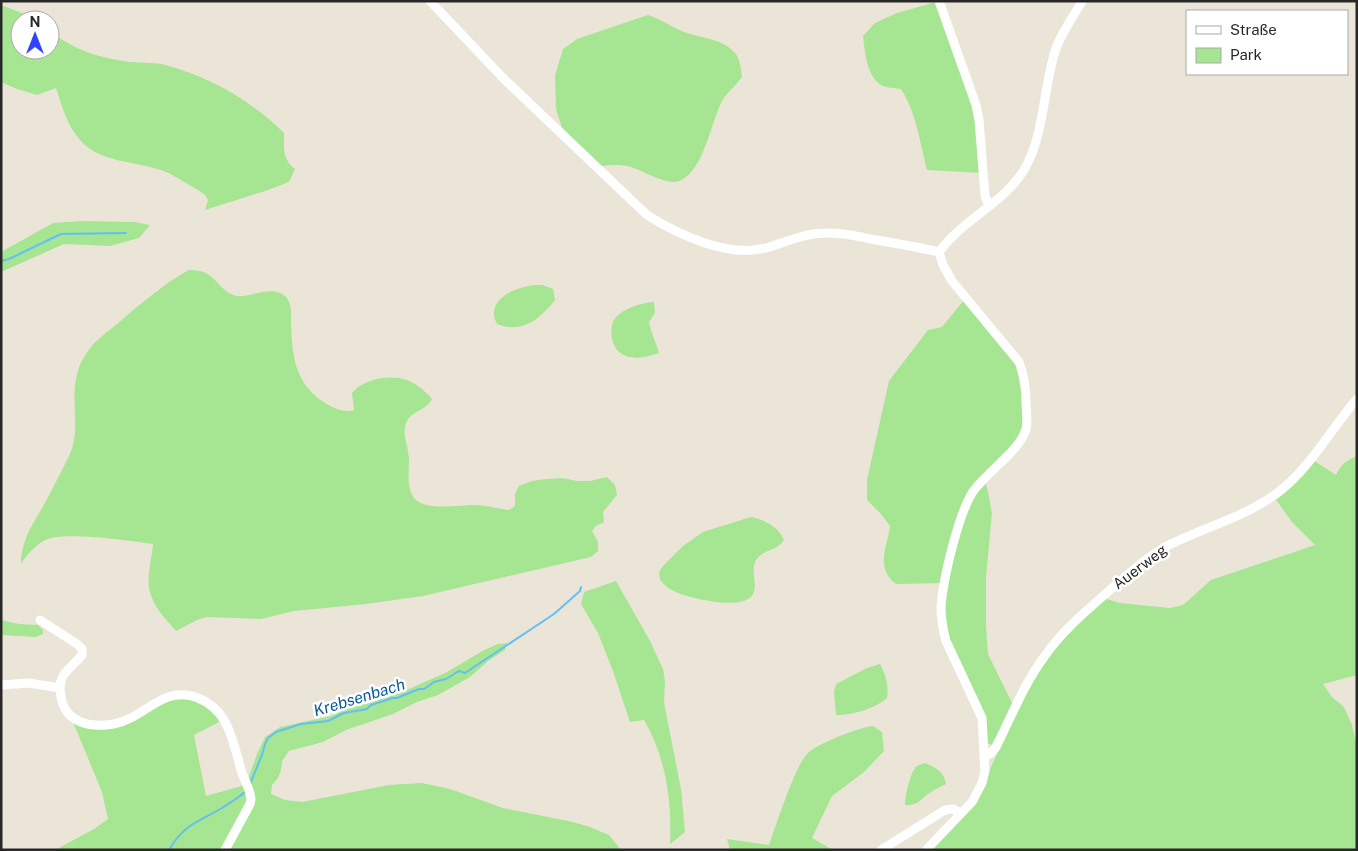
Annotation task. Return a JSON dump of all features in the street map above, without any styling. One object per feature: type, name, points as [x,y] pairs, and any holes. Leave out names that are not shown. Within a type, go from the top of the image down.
[{"type":"street","points":[[430,1],[504,79],[647,215],[662,224],[709,243],[740,251],[760,249],[824,232],[939,252]]},
{"type":"street","points":[[939,1],[976,105],[980,129],[985,196],[989,206]]},
{"type":"street","points":[[939,252],[958,230],[1010,188],[1024,169],[1038,130],[1054,56],[1063,33],[1082,1]]},
{"type":"street","points":[[926,850],[962,813],[978,793],[985,771],[982,718],[946,641],[943,630],[941,608],[943,593],[955,540],[973,491],[1017,445],[1026,430],[1026,389],[1019,362],[952,281],[942,265],[939,252]]},
{"type":"street","name":"Auerweg","points":[[984,757],[996,747],[1030,679],[1043,657],[1062,634],[1128,574],[1156,552],[1234,518],[1277,493],[1312,457],[1357,399]]},
{"type":"street","points":[[40,620],[78,644],[82,649],[82,655],[61,680],[60,688],[62,704],[66,712],[80,723],[100,725],[125,721],[159,701],[176,695],[196,697],[205,701],[220,713],[235,746],[248,788],[250,804],[224,850]]},
{"type":"street","points":[[1,685],[29,684],[60,688]]},
{"type":"street","points":[[882,850],[946,810],[953,809],[962,813]]},
{"type":"green space","points":[[936,2],[975,109],[982,173],[927,170],[917,128],[901,89],[881,85],[872,75],[867,62],[863,36],[875,23],[897,13]]},
{"type":"green space","points":[[1,5],[14,10],[10,10],[10,60],[60,60],[60,38],[79,49],[98,56],[131,62],[155,63],[201,77],[245,101],[284,133],[286,157],[295,169],[289,182],[205,210],[208,200],[205,195],[175,176],[157,169],[100,155],[85,145],[70,125],[56,88],[37,95],[1,82]]},
{"type":"green space","points":[[648,15],[684,32],[710,39],[729,47],[736,54],[741,67],[742,77],[722,101],[699,160],[685,178],[675,182],[659,179],[627,166],[601,166],[563,131],[556,109],[555,75],[563,49],[577,39]]},
{"type":"green space","points":[[82,221],[135,222],[150,225],[139,238],[110,246],[64,244],[1,272],[1,252],[53,223]]},
{"type":"green space","points":[[189,270],[206,273],[227,292],[238,296],[269,291],[281,293],[286,297],[291,309],[291,334],[294,357],[301,377],[315,395],[332,407],[350,411],[354,410],[352,393],[363,384],[377,379],[400,378],[407,380],[427,393],[432,399],[426,406],[410,417],[405,425],[405,439],[409,458],[409,485],[412,495],[420,503],[444,507],[479,505],[509,510],[515,506],[515,494],[519,486],[532,481],[562,478],[590,481],[607,477],[615,485],[617,495],[603,512],[604,522],[596,526],[592,531],[598,542],[598,551],[591,557],[423,596],[294,611],[261,619],[207,617],[176,631],[158,610],[149,589],[153,544],[98,538],[54,537],[38,545],[21,564],[23,547],[29,531],[70,454],[75,435],[75,385],[78,370],[83,359],[92,346],[104,335],[169,282]]},
{"type":"green space","points":[[543,285],[553,289],[555,300],[549,307],[537,319],[522,326],[506,327],[497,324],[494,316],[495,308],[503,296],[526,286]]},
{"type":"green space","points":[[964,300],[1018,365],[1022,378],[1024,426],[1020,436],[1008,451],[983,476],[992,513],[986,577],[988,654],[1013,705],[992,745],[987,743],[949,639],[944,609],[947,583],[896,584],[890,578],[884,564],[884,557],[890,526],[867,500],[867,480],[889,381],[928,330],[942,327]]},
{"type":"green space","points":[[654,302],[655,313],[649,322],[659,353],[637,358],[624,355],[614,346],[611,334],[613,322],[625,310],[637,305]]},
{"type":"green space","points":[[1357,456],[1357,675],[1323,684],[1332,697],[1344,707],[1352,725],[1356,743],[1357,850],[929,850],[987,776],[1018,707],[1048,654],[1104,598],[1120,603],[1170,608],[1183,605],[1211,580],[1315,545],[1292,522],[1274,497],[1313,460],[1336,475],[1344,463]]},
{"type":"green space","points":[[751,517],[770,524],[784,540],[778,546],[759,556],[756,560],[754,564],[755,586],[753,594],[748,599],[727,603],[701,600],[672,590],[660,580],[659,572],[663,566],[683,546],[703,532]]},
{"type":"green space","points":[[616,581],[650,641],[663,669],[665,681],[664,703],[681,789],[685,832],[670,844],[670,812],[666,780],[658,749],[644,720],[630,722],[598,633],[581,604],[584,592]]},
{"type":"green space","points":[[1,620],[19,624],[38,625],[43,630],[43,634],[36,637],[1,635]]},
{"type":"green space","points":[[507,643],[505,650],[488,661],[470,677],[438,695],[417,702],[393,714],[346,730],[323,742],[289,751],[282,761],[278,778],[272,785],[271,794],[285,800],[302,802],[389,785],[422,783],[450,789],[503,808],[590,827],[609,835],[621,850],[55,850],[94,829],[108,819],[102,792],[73,722],[101,727],[162,701],[179,697],[205,703],[223,720],[194,735],[206,796],[245,785],[265,737],[280,727],[331,716],[409,689],[447,672],[484,650],[498,644]]},
{"type":"green space","points":[[880,664],[888,689],[887,698],[863,711],[836,715],[834,692],[836,684],[867,668]]},
{"type":"green space","points":[[873,726],[882,732],[884,751],[864,772],[832,796],[812,838],[833,850],[730,850],[727,839],[769,845],[792,781],[809,752],[840,736]]},
{"type":"green space","points":[[925,763],[936,768],[941,773],[946,784],[917,803],[905,805],[912,773],[917,766]]},
{"type":"waterway","points":[[1,261],[61,234],[126,233]]},
{"type":"waterway","name":"Krebsenbach","points":[[250,784],[265,744],[268,738],[276,732],[301,724],[328,721],[344,713],[367,709],[371,705],[424,689],[434,682],[446,679],[459,671],[465,673],[554,614],[580,591],[581,587]]},
{"type":"waterway","name":"Krebsenbach","points":[[169,850],[180,834],[186,829],[245,792]]}]
